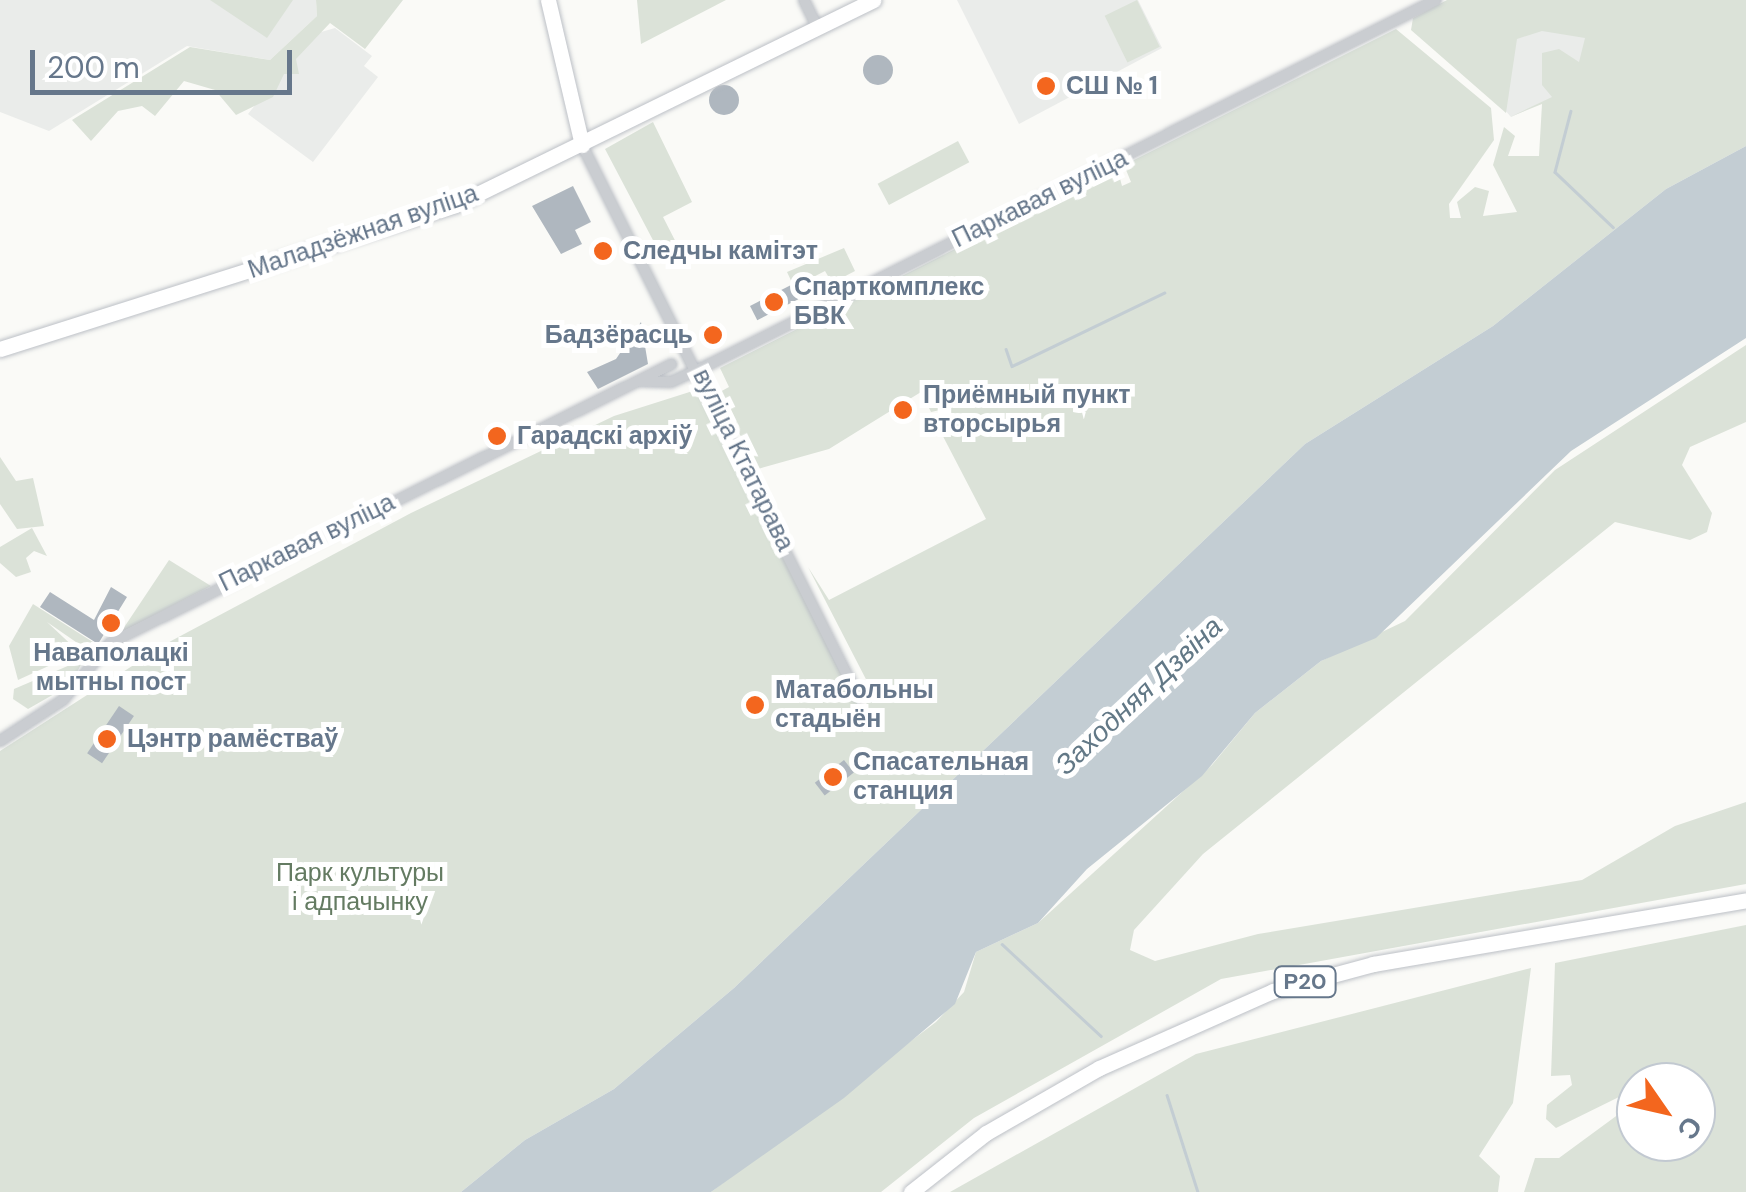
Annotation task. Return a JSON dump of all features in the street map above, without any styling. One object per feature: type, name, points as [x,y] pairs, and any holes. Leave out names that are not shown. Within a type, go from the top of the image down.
[{"type":"main road","name":"вуліца Ктатарава","points":[[548,0],[582,145]]},
{"type":"main road","name":"Маладзёжная вуліца","points":[[0,349],[455,205],[874,0]]},
{"type":"main road","name":"Р20","points":[[911,1192],[986,1133],[1098,1068],[1273,991],[1373,964],[1746,900]]},
{"type":"street","points":[[804,0],[817,27]]},
{"type":"street","name":"Паркавая вуліца","points":[[640,381],[664,384],[698,370],[1436,0]]},
{"type":"street","name":"вуліца Ктатарава","points":[[582,145],[698,370],[858,698]]},
{"type":"street","name":"Паркавая вуліца","points":[[0,741],[63,700],[110,643],[672,364]]},
{"type":"shaded area","points":[[0,0],[316,0],[317,16],[270,60],[187,46],[49,131],[0,112]]},
{"type":"shaded area","name":"СШ № 1","points":[[957,0],[1138,0],[1162,48],[1019,124]]},
{"type":"shaded area","points":[[1611,8],[1621,67],[1511,117],[1481,83],[1524,27]]},
{"type":"shaded area","points":[[335,28],[372,56],[364,66],[378,77],[313,162],[248,114],[311,35]]},
{"type":"green space","points":[[210,0],[293,0],[267,38]]},
{"type":"green space","points":[[316,0],[403,0],[365,49],[330,23],[296,59],[299,74],[284,74],[273,97],[236,115],[215,90],[184,81],[155,116],[142,106],[118,111],[91,141],[72,120],[190,47],[270,60],[317,16]]},
{"type":"green space","points":[[637,0],[726,0],[641,44]]},
{"type":"green space","points":[[1137,0],[1160,47],[1127,63],[1105,16]]},
{"type":"green space","name":"Парк культуры і адпачынку","points":[[1447,0],[1746,0],[1746,146],[1666,189],[1493,326],[1305,444],[734,988],[614,1089],[525,1140],[461,1192],[0,1192],[0,751],[171,641],[411,513],[614,416],[699,389],[863,715],[871,689],[808,567],[829,600],[986,519],[934,419],[944,420],[940,410],[931,412],[921,392],[829,449],[758,469],[718,393],[729,387],[720,368],[1117,167],[1122,186],[1131,182],[1124,165],[1396,29],[1491,108],[1494,140],[1449,204],[1450,218],[1461,218],[1457,202],[1475,187],[1489,191],[1483,216],[1517,212],[1493,165],[1504,127],[1515,136],[1508,156],[1539,156],[1542,104],[1510,117],[1552,97],[1542,85],[1542,53],[1559,49],[1579,62],[1585,38],[1542,31],[1517,39],[1506,113],[1411,30],[1413,18]]},
{"type":"green space","points":[[653,122],[692,202],[663,217],[682,254],[665,263],[605,149]]},
{"type":"green space","points":[[958,141],[969,162],[889,205],[878,184]]},
{"type":"green space","points":[[844,248],[855,271],[832,283],[825,271],[794,287],[787,272]]},
{"type":"green space","points":[[1746,345],[1746,422],[1690,447],[1682,465],[1712,513],[1707,532],[1690,540],[1615,522],[1203,854],[1134,930],[1130,950],[1155,961],[1258,934],[1582,880],[1675,826],[1746,802],[1746,884],[1221,979],[974,1118],[881,1192],[711,1192],[936,1022],[964,992],[976,952],[1038,923],[1212,765],[1255,713],[1321,661],[1405,621],[1555,470]]},
{"type":"green space","points":[[0,457],[16,481],[33,478],[44,526],[17,529],[0,504]]},
{"type":"green space","points":[[32,528],[47,556],[34,551],[26,558],[31,572],[16,577],[0,563],[0,547]]},
{"type":"green space","points":[[169,560],[211,586],[121,632]]},
{"type":"green space","points":[[33,604],[96,644],[86,649],[47,622],[79,652],[18,680],[9,646]]},
{"type":"green space","points":[[84,659],[70,685],[28,709],[13,699],[14,689]]},
{"type":"green space","points":[[1746,925],[1746,1192],[1524,1192],[1535,1158],[1559,1158],[1616,1116],[1616,1162],[1716,1162],[1716,1062],[1616,1062],[1616,1098],[1556,1128],[1546,1119],[1547,1105],[1572,1085],[1570,1075],[1551,1076],[1555,963]]},
{"type":"green space","points":[[1531,968],[1513,1103],[1479,1156],[1500,1176],[1498,1192],[950,1192],[1196,1054]]},
{"type":"water","name":"Заходняя Дзвіна","points":[[1746,146],[1746,338],[1571,451],[1376,638],[1321,661],[1255,713],[1202,776],[1087,869],[1038,923],[976,952],[955,1004],[844,1098],[711,1192],[461,1192],[525,1140],[614,1089],[734,988],[1305,444],[1493,326],[1666,189]]},
{"type":"building","points":[[878,55],[889,59],[893,70],[889,81],[878,85],[867,81],[863,70],[867,59]]},
{"type":"building","points":[[724,85],[735,89],[739,100],[735,111],[724,115],[713,111],[709,100],[713,89]]},
{"type":"building","points":[[573,186],[591,222],[575,230],[582,244],[561,254],[532,206]]},
{"type":"building","name":"Спарткомплекс БВК","points":[[791,285],[798,299],[757,320],[750,306]]},
{"type":"building","points":[[641,322],[648,364],[598,389],[587,372],[616,359]]},
{"type":"building","points":[[111,587],[127,597],[98,644],[40,607],[50,592],[94,620]]},
{"type":"building","name":"Цэнтр рамёстваў","points":[[119,706],[134,716],[102,763],[87,753]]},
{"type":"building","name":"Спасательная станция","points":[[844,760],[854,773],[825,795],[815,783]]},
{"type":"waterway","points":[[1571,111],[1555,172],[1613,227]]},
{"type":"waterway","points":[[1006,349],[1012,366],[1164,293]]},
{"type":"waterway","points":[[1002,944],[1101,1036]]},
{"type":"waterway","points":[[1167,1095],[1198,1192]]},
{"type":"place","name":"СШ № 1","points":[[1046,86]]},
{"type":"place","name":"Следчы камітэт","points":[[603,251]]},
{"type":"place","name":"Спарткомплекс БВК","points":[[774,302]]},
{"type":"place","name":"Бадзёрасць","points":[[713,335]]},
{"type":"place","name":"Приёмный пункт вторсырья","points":[[903,410]]},
{"type":"place","name":"Гарадскі архіў","points":[[497,436]]},
{"type":"place","name":"Наваполацкі мытны пост","points":[[111,623]]},
{"type":"place","name":"Матабольны стадыён","points":[[755,705]]},
{"type":"place","name":"Цэнтр рамёстваў","points":[[107,739]]},
{"type":"place","name":"Спасательная станция","points":[[833,777]]}]
